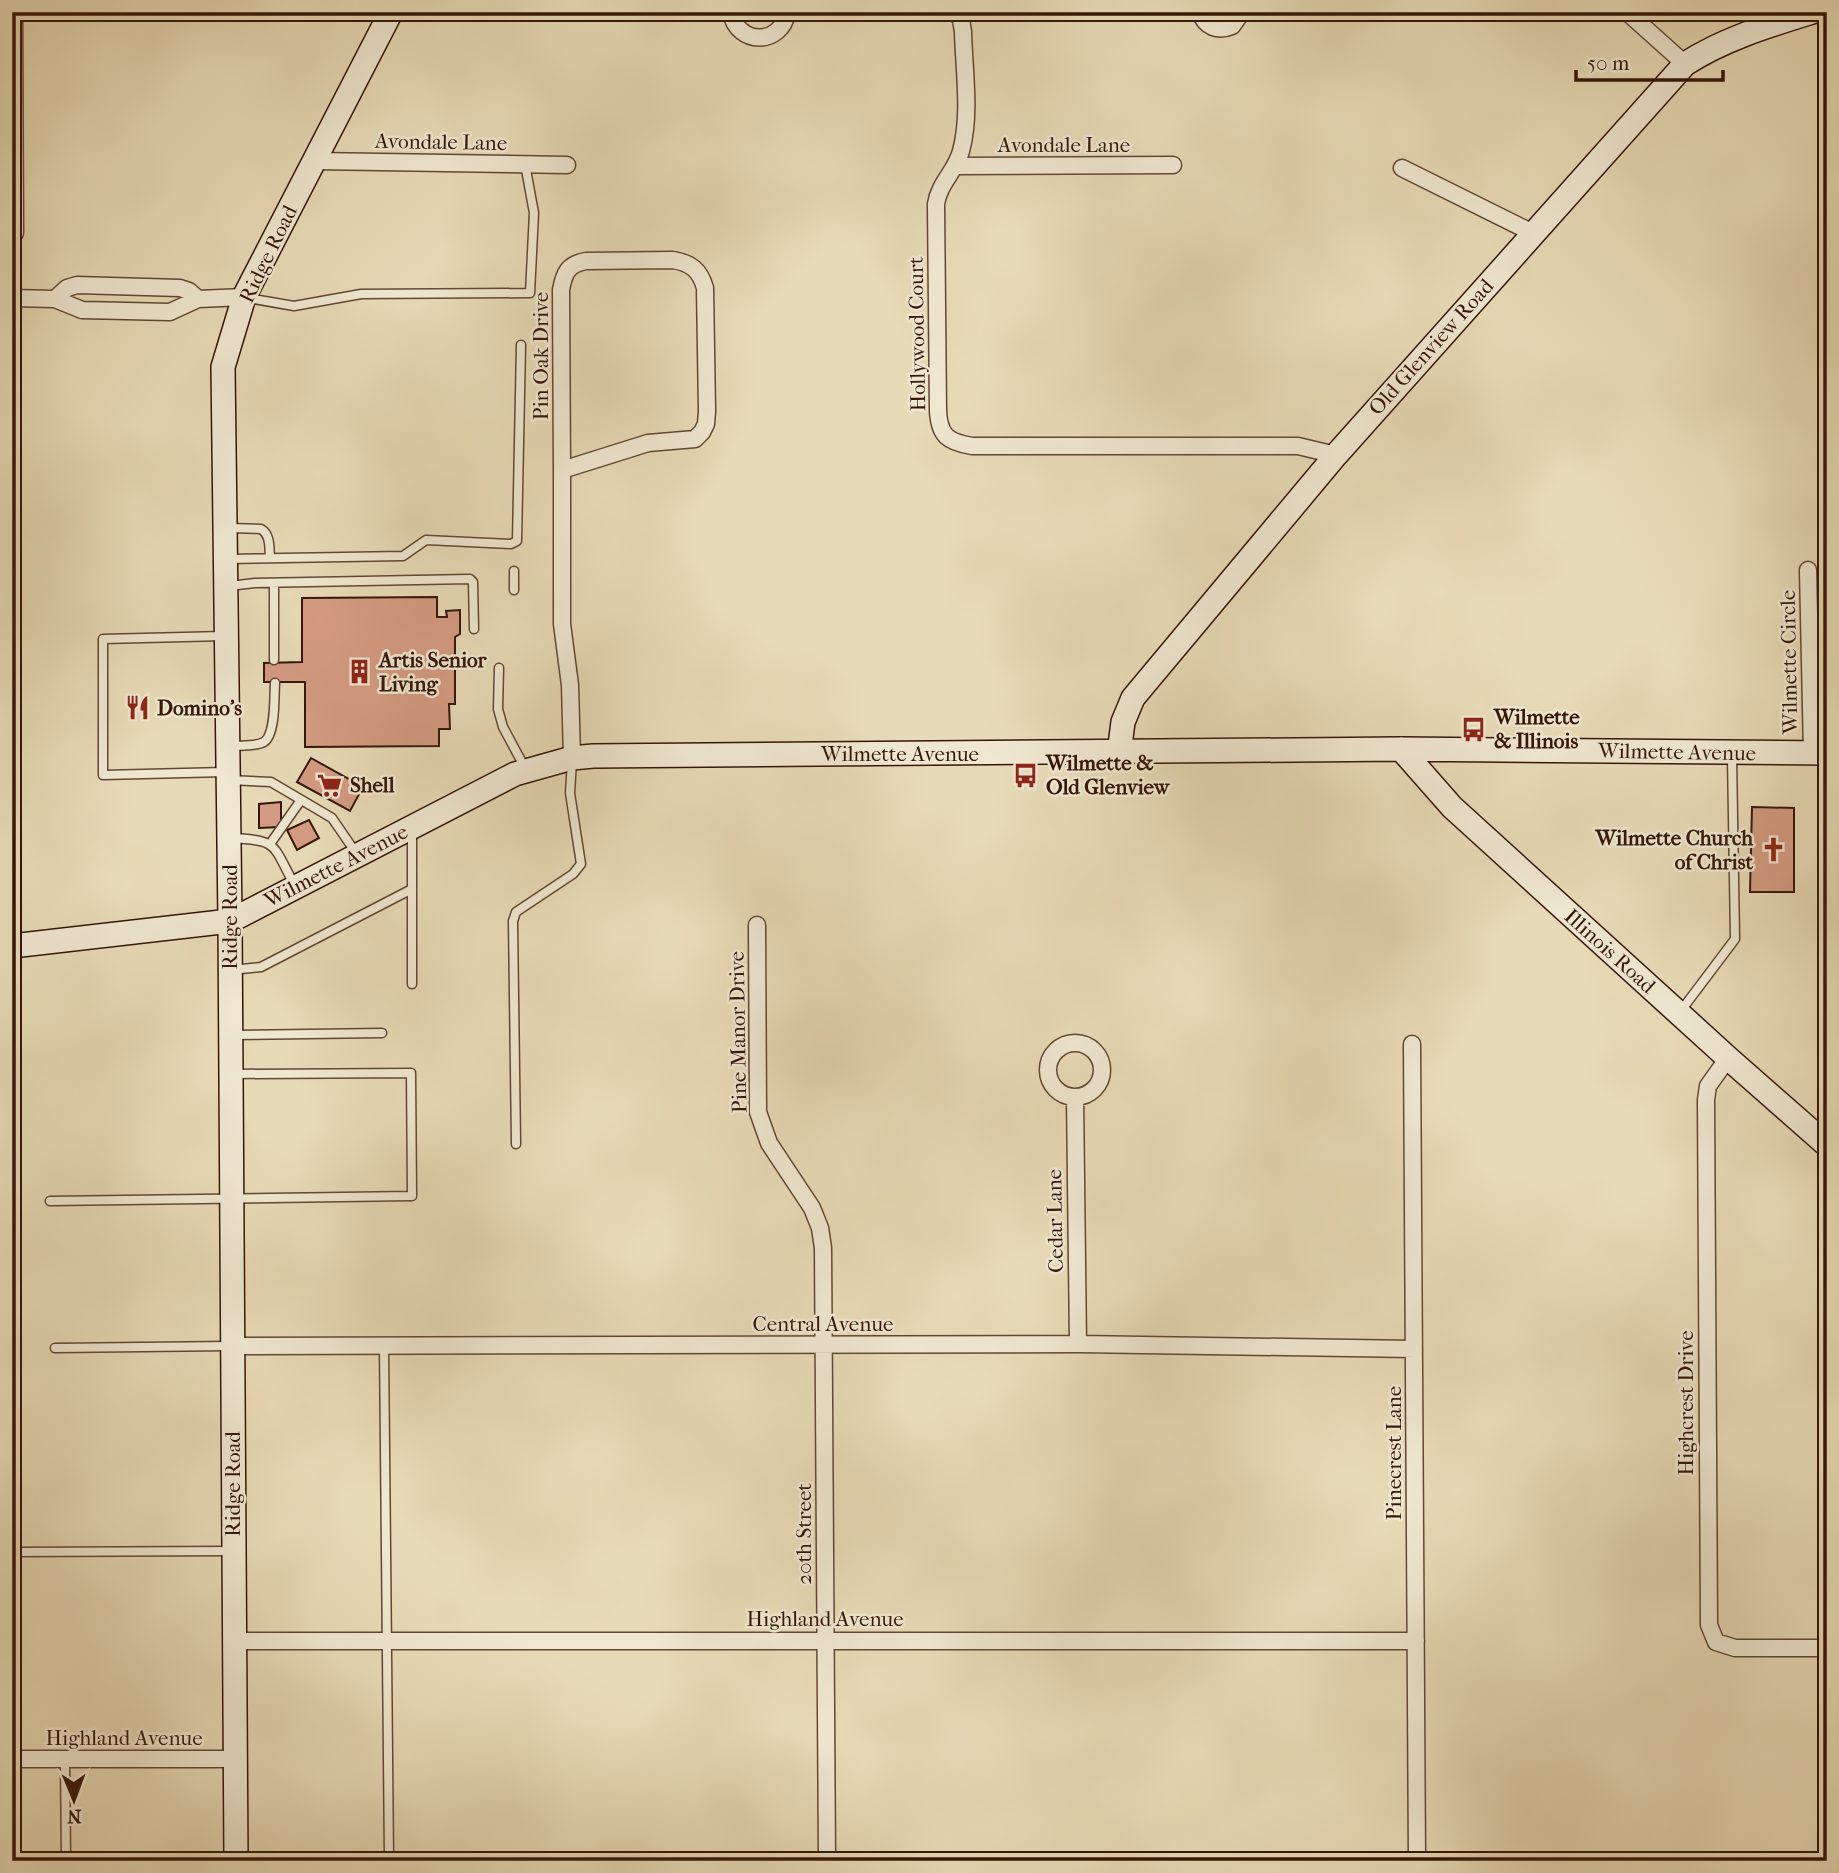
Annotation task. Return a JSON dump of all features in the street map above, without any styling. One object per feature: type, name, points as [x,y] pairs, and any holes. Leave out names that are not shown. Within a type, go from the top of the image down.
[{"type":"street","points":[[12,237],[15,233],[14,12]]},
{"type":"street","name":"Ridge Road","points":[[236,1861],[230,920],[223,367],[244,297],[391,12]]},
{"type":"street","points":[[731,12],[734,24],[740,32],[757,38],[775,34],[782,27],[788,12]]},
{"type":"street","name":"Hollywood Court","points":[[956,12],[961,19],[963,32],[965,125],[962,149],[956,166],[942,185],[936,204],[938,410],[939,425],[945,436],[956,443],[972,446],[1298,446],[1336,455]]},
{"type":"street","points":[[1200,12],[1207,24],[1219,29],[1232,26],[1242,12]]},
{"type":"street","points":[[1627,12],[1685,64]]},
{"type":"street","name":"Old Glenview Road","points":[[1119,753],[1123,722],[1133,698],[1336,455],[1685,64],[1708,49],[1731,39],[1812,12]]},
{"type":"street","name":"Avondale Lane","points":[[315,161],[567,165]]},
{"type":"street","name":"Avondale Lane","points":[[956,166],[1173,165]]},
{"type":"street","points":[[1402,168],[1533,233]]},
{"type":"street","name":"Pin Oak Drive","points":[[562,470],[648,443],[695,439],[702,432],[707,411],[705,288],[702,276],[686,262],[673,260],[575,263],[568,268],[561,290],[562,624],[570,685],[572,758]]},
{"type":"street","points":[[55,299],[67,288],[77,285],[180,288],[189,291],[198,299]]},
{"type":"street","points":[[12,298],[55,299],[82,310],[170,312],[198,299],[244,297]]},
{"type":"street","name":"Wilmette Circle","points":[[1808,570],[1820,753]]},
{"type":"street","name":"Wilmette Avenue","points":[[12,946],[230,920],[515,774],[572,758],[1401,749],[1820,753]]},
{"type":"street","name":"Illinois Road","points":[[1401,749],[1452,807],[1827,1145]]},
{"type":"street","name":"Pine Manor Drive","points":[[757,925],[758,1112],[769,1143],[812,1208],[820,1228],[823,1248]]},
{"type":"street","name":"Pinecrest Lane","points":[[1412,1044],[1417,1861]]},
{"type":"street","name":"Highcrest Drive","points":[[1728,1058],[1708,1086],[1706,1100],[1709,1625],[1716,1642],[1735,1648],[1827,1648]]},
{"type":"street","name":"Cedar Lane","points":[[1075,1097],[1078,1344]]},
{"type":"street","name":"20th Street","points":[[823,1248],[827,1861]]},
{"type":"street","name":"Central Avenue","points":[[232,1346],[1078,1344],[1414,1349]]},
{"type":"street","name":"Highland Avenue","points":[[234,1642],[1416,1641]]},
{"type":"street","name":"Highland Avenue","points":[[12,1759],[235,1759]]},
{"type":"lane","points":[[244,297],[294,306],[361,294],[530,293],[534,213],[525,164]]},
{"type":"lane","points":[[226,559],[403,556],[426,540],[511,544],[517,541],[521,345]]},
{"type":"lane","points":[[226,527],[265,531],[270,558]]},
{"type":"lane","points":[[514,571],[514,590]]},
{"type":"lane","points":[[226,586],[470,579],[473,582],[474,629]]},
{"type":"lane","points":[[274,583],[274,660]]},
{"type":"lane","points":[[227,636],[103,639],[103,775],[228,776],[271,782],[332,818],[357,855]]},
{"type":"lane","points":[[499,668],[498,709],[503,727],[526,771]]},
{"type":"lane","points":[[228,746],[255,745],[270,736],[275,683]]},
{"type":"lane","points":[[1679,1014],[1735,939],[1731,753]]},
{"type":"lane","points":[[516,1144],[513,921],[516,912],[573,874],[581,864],[570,793],[572,758]]},
{"type":"lane","points":[[270,844],[301,800]]},
{"type":"lane","points":[[412,827],[412,984]]},
{"type":"lane","points":[[229,838],[260,839],[270,844],[296,887]]},
{"type":"lane","points":[[230,970],[261,967],[412,889]]},
{"type":"lane","points":[[230,1035],[382,1033]]},
{"type":"lane","points":[[50,1201],[412,1196],[411,1073],[230,1074]]},
{"type":"lane","points":[[55,1348],[232,1346]]},
{"type":"lane","points":[[384,1346],[389,1859]]},
{"type":"lane","points":[[12,1552],[234,1551]]},
{"type":"lane","points":[[65,1759],[66,1861]]},
{"type":"building","name":"Artis Senior Living","points":[[437,597],[437,617],[447,617],[446,611],[460,610],[460,634],[455,637],[455,704],[449,704],[450,729],[439,729],[439,746],[305,747],[305,682],[264,682],[264,663],[302,662],[302,598]]},
{"type":"building","name":"Shell","points":[[311,758],[363,787],[350,811],[297,782]]},
{"type":"building","points":[[281,802],[281,827],[259,828],[259,804]]},
{"type":"building","name":"Wilmette Church of Christ","points":[[1752,807],[1794,808],[1794,892],[1750,892]]},
{"type":"building","points":[[309,820],[319,838],[297,850],[287,830]]},
{"type":"place","name":"Artis Senior Living","points":[[359,672]]},
{"type":"place","name":"Domino's","points":[[137,708]]},
{"type":"place","name":"Wilmette & Illinois","points":[[1474,729]]},
{"type":"place","name":"Wilmette & Old Glenview","points":[[1026,775]]},
{"type":"place","name":"Shell","points":[[330,785]]},
{"type":"place","name":"Wilmette Church of Christ","points":[[1773,850]]}]
